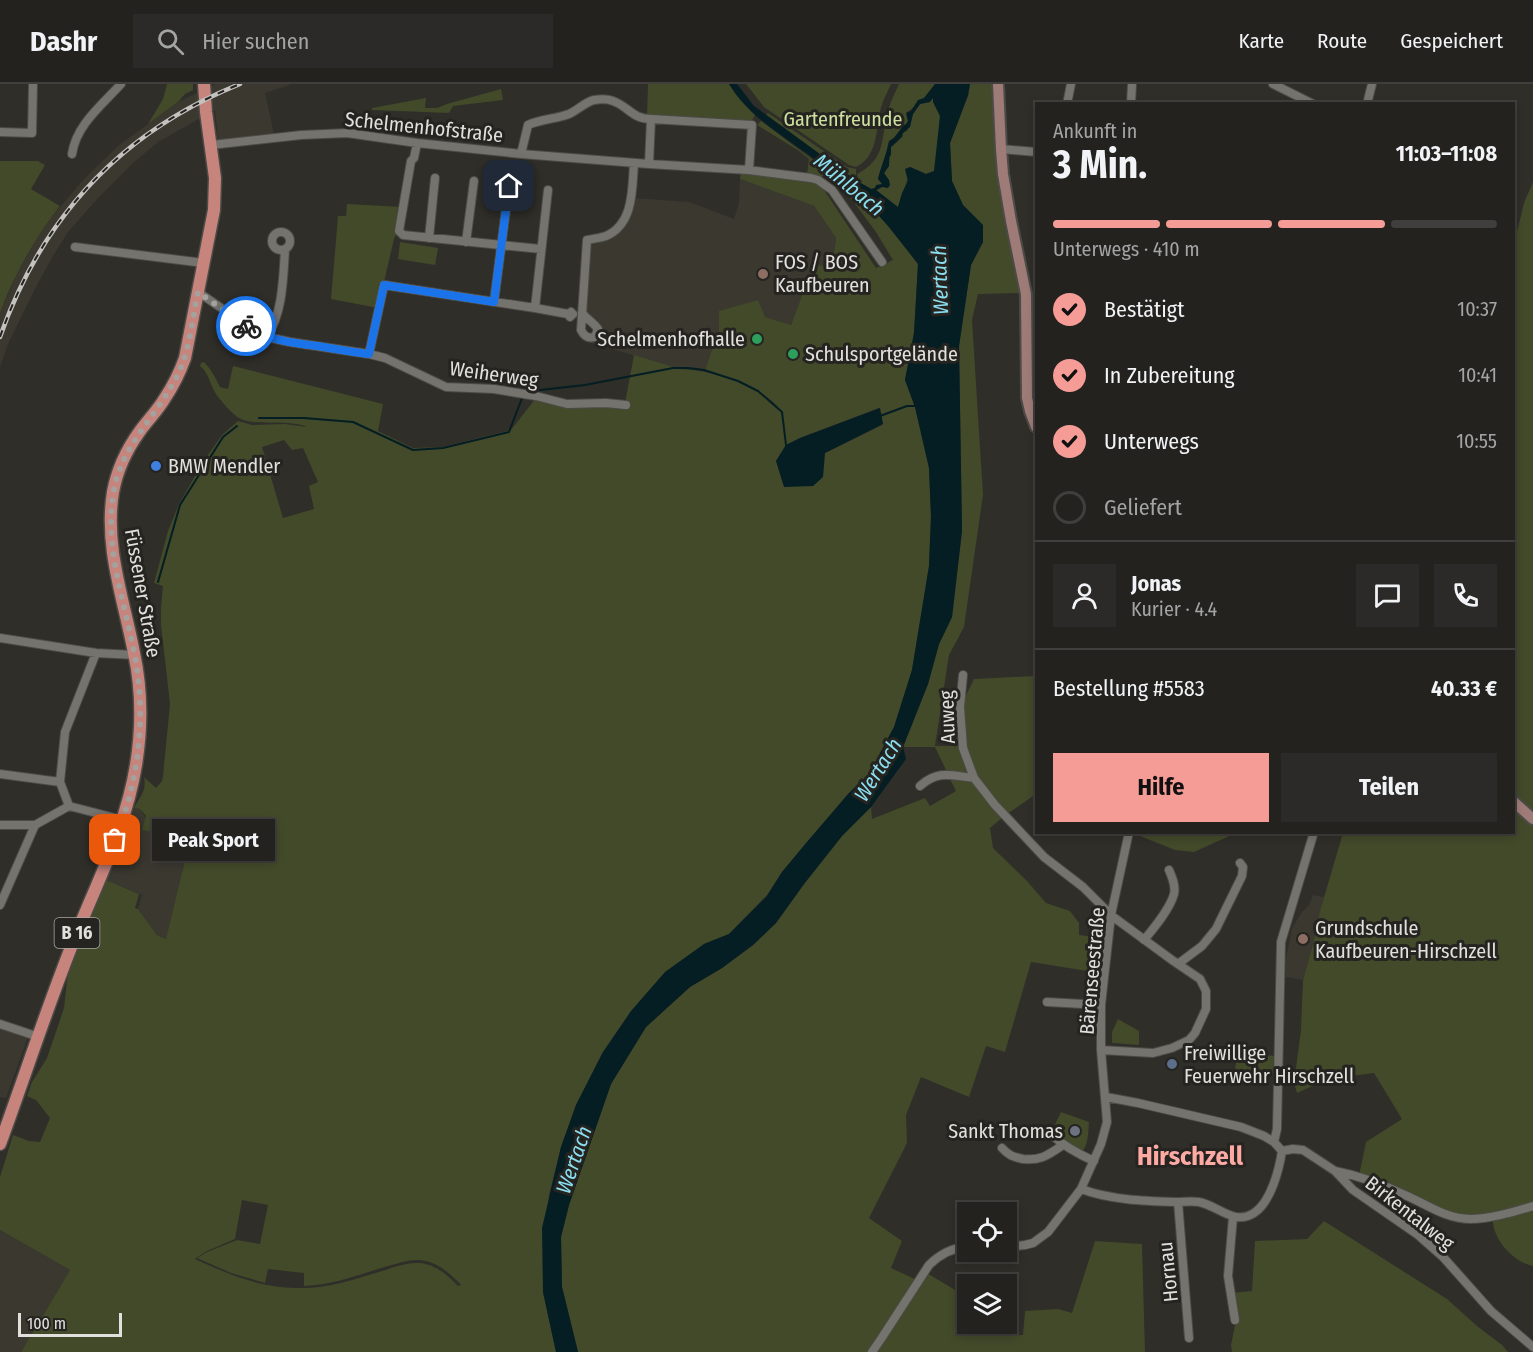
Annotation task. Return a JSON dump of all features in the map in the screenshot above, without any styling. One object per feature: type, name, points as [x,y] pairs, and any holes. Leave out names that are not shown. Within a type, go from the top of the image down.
[{"type":"main road","name":"Füssener Straße","points":[[0,1144],[60,974],[123,820],[136,769],[141,719],[135,655],[112,548],[110,520],[119,471],[131,445],[165,398],[185,358],[214,210],[215,178],[204,84]]},
{"type":"street","points":[[0,132],[32,133],[33,84]]},
{"type":"street","points":[[72,154],[73,144],[83,125],[121,84]]},
{"type":"street","points":[[998,84],[1000,149],[1011,221],[1026,294],[1027,398],[1029,411],[1035,425]]},
{"type":"street","points":[[1067,102],[1071,84]]},
{"type":"street","points":[[1131,102],[1132,84]]},
{"type":"street","points":[[1273,84],[1309,102]]},
{"type":"street","points":[[1368,102],[1372,84]]},
{"type":"street","points":[[521,154],[528,125],[572,113],[587,102],[594,100],[614,101],[637,117],[644,119],[752,125],[749,170]]},
{"type":"street","points":[[649,164],[651,119]]},
{"type":"street","name":"Schelmenhofstraße","points":[[211,145],[301,135],[347,134],[521,154],[793,175],[818,180],[832,190],[882,262]]},
{"type":"street","points":[[417,143],[414,158],[411,161],[399,231],[403,235],[541,249]]},
{"type":"street","points":[[1000,149],[1035,152]]},
{"type":"street","points":[[582,313],[587,240],[606,236],[618,228],[626,217],[630,207],[634,163]]},
{"type":"street","points":[[429,238],[435,178]]},
{"type":"street","points":[[466,242],[474,182]]},
{"type":"street","points":[[494,302],[509,186]]},
{"type":"street","points":[[535,308],[548,190]]},
{"type":"street","points":[[75,246],[204,262]]},
{"type":"street","points":[[267,337],[273,327],[281,298],[285,250]]},
{"type":"street","points":[[369,354],[384,285],[568,314]]},
{"type":"street","name":"Weiherweg","points":[[198,292],[256,332],[267,337],[385,358],[446,387],[494,388],[567,404],[626,405]]},
{"type":"street","points":[[0,638],[96,653],[135,655]]},
{"type":"street","points":[[69,806],[60,782],[65,732],[96,653]]},
{"type":"street","name":"Auweg","points":[[963,675],[960,707],[963,748],[974,778],[995,805],[1044,857],[1083,887],[1111,915],[1200,979],[1206,991],[1206,1009],[1195,1033],[1189,1040],[1153,1053],[1101,1050]]},
{"type":"street","points":[[0,774],[60,782]]},
{"type":"street","points":[[920,786],[930,777],[944,775],[974,778]]},
{"type":"street","points":[[1515,803],[1533,819]]},
{"type":"street","points":[[0,825],[35,825],[69,806],[123,820]]},
{"type":"street","points":[[0,905],[35,825]]},
{"type":"street","name":"Bärenseestraße","points":[[1017,1246],[1033,1243],[1048,1232],[1068,1208],[1081,1189],[1094,1161],[1107,1122],[1101,1050],[1101,1005],[1111,915],[1129,834]]},
{"type":"street","points":[[1274,1142],[1277,1129],[1281,942],[1313,834]]},
{"type":"street","points":[[1178,964],[1203,946],[1216,929],[1242,876],[1243,867],[1240,863]]},
{"type":"street","points":[[1144,940],[1162,917],[1175,893],[1169,870]]},
{"type":"street","points":[[1047,1002],[1101,1005]]},
{"type":"street","points":[[0,1024],[39,1037]]},
{"type":"street","points":[[1081,1189],[1117,1198],[1198,1202],[1215,1207],[1233,1218],[1243,1218],[1255,1213],[1266,1201],[1280,1166],[1282,1152],[1274,1142],[1264,1136],[1241,1127],[1106,1097]]},
{"type":"street","points":[[1052,1135],[1063,1145],[1094,1161]]},
{"type":"street","points":[[1002,1148],[1017,1158],[1033,1160],[1045,1157],[1063,1145]]},
{"type":"street","name":"Birkentalweg","points":[[1282,1152],[1293,1149],[1304,1150],[1335,1171],[1353,1190],[1418,1235],[1443,1257],[1491,1311],[1533,1347]]},
{"type":"street","points":[[1335,1171],[1368,1180],[1407,1195],[1434,1209],[1468,1219],[1533,1206]]},
{"type":"street","name":"Hornau","points":[[1178,1202],[1189,1338]]},
{"type":"street","points":[[1233,1218],[1228,1276],[1235,1320]]},
{"type":"street","points":[[872,1352],[929,1265],[936,1258],[957,1249]]},
{"type":"shaded area","points":[[216,84],[292,84],[265,93],[274,134],[218,141],[215,110],[158,142],[132,164],[68,232],[38,283],[8,344],[0,367],[0,313],[18,272],[51,218],[84,179],[118,146],[178,102]]},
{"type":"shaded area","points":[[740,179],[814,206],[836,238],[830,269],[814,264],[791,325],[765,317],[719,330],[705,370],[674,367],[591,343],[591,339],[599,334],[584,313],[588,242],[619,229],[634,198],[689,202],[734,219],[739,203]]},
{"type":"shaded area","points":[[134,808],[140,809],[155,832],[186,855],[167,939],[157,935],[138,909],[142,895],[106,880]]},
{"type":"shaded area","points":[[1313,895],[1324,897],[1303,980],[1286,977],[1286,959],[1292,928],[1309,905]]},
{"type":"shaded area","points":[[0,1027],[28,1037],[6,1098],[0,1097]]},
{"type":"shaded area","points":[[0,1230],[70,1270],[21,1352],[0,1352]]},
{"type":"green space","points":[[167,84],[193,84],[193,90],[148,124],[163,99]]},
{"type":"green space","points":[[648,84],[729,84],[755,115],[751,122],[647,116]]},
{"type":"green space","name":"Gartenfreunde","points":[[746,84],[891,84],[881,108],[872,150],[863,163],[856,167],[849,165],[764,107]]},
{"type":"green space","points":[[899,84],[935,84],[923,100],[907,112],[908,122],[888,144],[878,179],[883,184],[872,189],[858,182],[857,174],[867,168],[878,155],[889,108]]},
{"type":"green space","points":[[970,84],[995,84],[1022,293],[978,294],[972,320],[983,495],[964,627],[949,655],[935,746],[961,744],[972,777],[948,774],[935,747],[903,747],[928,684],[939,644],[952,617],[962,531],[959,346],[971,265],[983,242],[983,225],[963,205],[952,181],[950,143],[968,96]]},
{"type":"green space","points":[[501,89],[503,100],[453,106],[449,113],[372,110],[372,108],[426,98],[425,108],[437,108]]},
{"type":"green space","points":[[934,97],[940,119],[934,171],[926,174],[910,167],[898,208],[876,191],[882,187],[884,173],[889,166],[891,147],[902,133],[907,131],[913,114],[920,104]]},
{"type":"green space","points":[[768,113],[847,167],[856,169],[856,177],[854,179],[766,115]]},
{"type":"green space","points":[[761,121],[848,186],[845,189],[828,174],[819,178],[807,175],[809,159],[757,125]]},
{"type":"green space","points":[[0,161],[38,161],[45,165],[31,189],[60,206],[26,257],[0,313]]},
{"type":"green space","points":[[741,171],[818,181],[876,268],[893,260],[876,232],[847,193],[851,188],[887,224],[918,264],[914,333],[905,380],[915,407],[929,468],[931,516],[929,566],[912,670],[894,727],[869,774],[849,793],[807,842],[782,872],[767,895],[729,934],[704,944],[603,1052],[576,1105],[561,1147],[549,1195],[543,1292],[556,1352],[21,1352],[70,1270],[0,1230],[0,1177],[13,1135],[40,1142],[50,1118],[36,1100],[27,1096],[32,1082],[47,1058],[64,1008],[68,972],[106,880],[139,894],[135,908],[157,935],[166,939],[186,856],[152,848],[154,832],[142,830],[146,816],[140,809],[134,808],[144,790],[144,777],[156,788],[163,776],[170,704],[161,625],[163,586],[154,583],[168,531],[179,504],[203,462],[222,435],[238,421],[252,425],[285,424],[306,427],[288,423],[246,421],[239,418],[216,394],[200,366],[201,363],[204,362],[209,367],[220,387],[228,389],[233,366],[383,404],[378,431],[413,448],[442,447],[511,430],[536,398],[567,406],[625,403],[634,355],[674,367],[674,369],[695,370],[724,376],[705,370],[719,330],[719,311],[758,300],[765,317],[791,325],[814,263],[830,269],[832,265],[836,238],[814,206],[740,179]],"holes":[[[737,381],[757,391],[775,404],[782,412],[759,393]],[[879,408],[882,425],[781,472],[776,461],[786,445]],[[284,440],[292,450],[303,448],[318,482],[309,486],[314,509],[283,518],[262,447]],[[242,1200],[268,1205],[260,1244],[237,1240],[197,1258],[231,1273],[265,1283],[268,1269],[304,1273],[304,1286],[334,1282],[413,1260],[424,1261],[442,1268],[461,1285],[458,1286],[436,1268],[414,1263],[329,1285],[308,1288],[283,1287],[244,1279],[195,1259],[207,1251],[235,1239]]]},
{"type":"green space","points":[[1533,182],[1533,815],[1515,799],[1515,240],[1524,203]]},
{"type":"green space","points":[[347,204],[402,207],[378,308],[331,299],[338,216],[346,216]]},
{"type":"green space","points":[[400,242],[438,248],[435,265],[398,259]]},
{"type":"green space","points":[[1035,676],[1035,795],[1006,815],[976,777],[964,748],[961,706],[974,679]]},
{"type":"green space","points":[[949,777],[973,780],[1003,817],[990,828],[993,848],[1046,903],[1070,911],[1079,923],[1079,935],[1104,938],[1100,973],[1031,962],[1005,1052],[986,1046],[969,1097],[921,1077],[906,1115],[907,1143],[869,1218],[902,1241],[891,1268],[917,1280],[869,1352],[578,1352],[562,1287],[561,1237],[569,1205],[611,1084],[646,1027],[690,987],[722,968],[753,945],[776,923],[842,836],[871,807],[872,819],[925,798],[930,806],[956,791]]},
{"type":"green space","points":[[1515,806],[1533,822],[1533,1205],[1486,1217],[1452,1216],[1359,1176],[1366,1142],[1402,1119],[1374,1073],[1328,1079],[1297,1093],[1294,1083],[1301,1030],[1303,980],[1343,834],[1515,834]]},
{"type":"green space","points":[[1135,834],[1234,834],[1194,852],[1175,850]]},
{"type":"green space","points":[[1118,1019],[1139,1031],[1139,1045],[1112,1043],[1112,1032]]},
{"type":"green space","points":[[1237,1052],[1274,1056],[1273,1074],[1252,1072],[1250,1083],[1234,1081]]},
{"type":"green space","points":[[1061,1112],[1089,1122],[1087,1142],[1081,1153],[1061,1141],[1052,1131]]},
{"type":"green space","points":[[1533,1208],[1533,1266],[1518,1260],[1505,1248],[1496,1233],[1493,1217]]},
{"type":"green space","points":[[1324,1221],[1447,1299],[1508,1352],[1232,1352],[1231,1345],[1237,1324],[1231,1293],[1252,1291],[1255,1241],[1307,1239]]},
{"type":"green space","points":[[1095,1241],[1142,1244],[1145,1352],[873,1352],[925,1272],[957,1291],[957,1334],[1023,1335],[1025,1311],[1058,1309],[1072,1313]]},
{"type":"water","points":[[729,84],[737,84],[754,106],[871,189],[882,184],[878,179],[889,141],[906,124],[908,121],[906,113],[911,111],[918,100],[924,98],[935,84],[970,84],[950,143],[952,181],[963,205],[983,225],[983,242],[971,265],[959,346],[962,531],[952,617],[939,644],[928,684],[903,747],[906,759],[871,807],[842,836],[776,923],[753,945],[722,968],[690,987],[646,1027],[611,1084],[569,1205],[561,1237],[562,1287],[578,1352],[556,1352],[543,1292],[542,1228],[561,1147],[576,1105],[603,1052],[631,1011],[665,972],[704,944],[729,934],[767,896],[782,872],[807,842],[849,793],[869,774],[894,727],[912,670],[929,566],[931,516],[929,468],[915,407],[905,380],[914,333],[918,264],[867,203],[816,160],[777,133],[735,94]],"holes":[[[933,98],[940,116],[934,171],[926,174],[910,167],[905,169],[908,181],[898,207],[876,190],[882,187],[888,188],[890,185],[884,173],[889,166],[891,147],[910,127],[913,114],[920,104],[930,102]]]},
{"type":"water","points":[[880,408],[883,424],[825,453],[823,477],[813,486],[784,487],[776,461],[786,445]]},
{"type":"waterway","points":[[531,391],[585,385],[673,368],[704,370],[738,381],[758,391],[782,412],[787,446]]},
{"type":"waterway","points":[[259,418],[304,418],[353,422],[413,450],[443,448],[509,432],[522,398]]},
{"type":"waterway","points":[[880,416],[907,406],[917,406]]},
{"type":"waterway","points":[[158,582],[180,505],[223,437],[237,426]]},
{"type":"railway","points":[[0,337],[17,294],[38,254],[63,217],[91,184],[123,154],[158,127],[197,104],[240,84]]},
{"type":"way so far","points":[[115,840],[123,820],[136,769],[141,719],[135,655],[112,548],[110,520],[116,478],[131,445],[165,398],[181,368],[198,292],[246,326]]},
{"type":"place","name":"FOS / BOS Kaufbeuren","points":[[763,274]]},
{"type":"place","name":"Schelmenhofhalle","points":[[757,339]]},
{"type":"place","name":"Schulsportgelände","points":[[793,354]]},
{"type":"place","name":"BMW Mendler","points":[[156,466]]},
{"type":"place","name":"Peak Sport","points":[[115,840]]},
{"type":"place","name":"Grundschule Kaufbeuren-Hirschzell","points":[[1303,939]]},
{"type":"place","name":"Freiwillige Feuerwehr Hirschzell","points":[[1172,1064]]},
{"type":"place","name":"Sankt Thomas","points":[[1075,1131]]},
{"type":"district","name":"Hirschzell","points":[[1190,1156]]},
{"type":"route","points":[[246,326],[267,337],[369,354],[384,285],[494,302],[509,186]]},
{"type":"water label","name":"Mühlbach","points":[[849,185]]},
{"type":"water label","name":"Wertach","points":[[940,280]]},
{"type":"water label","name":"Wertach","points":[[878,770]]},
{"type":"water label","name":"Wertach","points":[[574,1160]]}]
